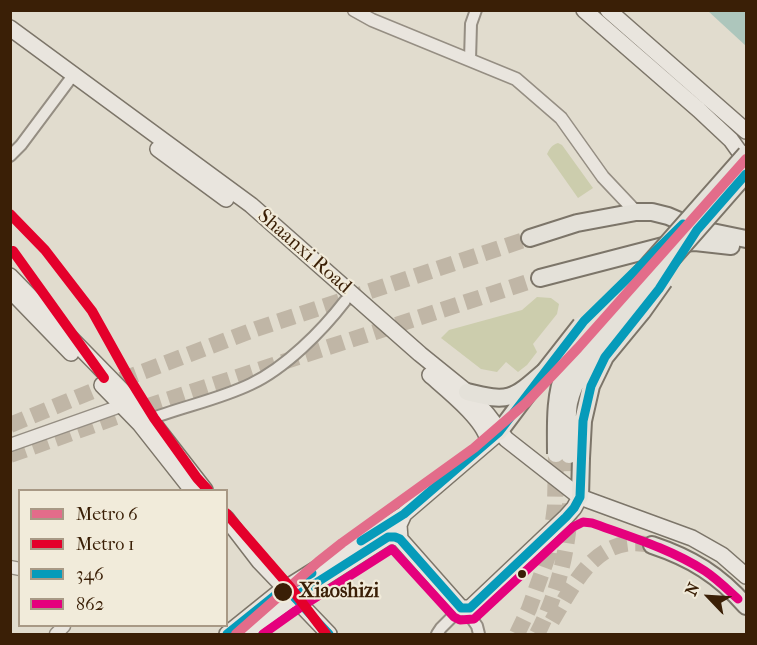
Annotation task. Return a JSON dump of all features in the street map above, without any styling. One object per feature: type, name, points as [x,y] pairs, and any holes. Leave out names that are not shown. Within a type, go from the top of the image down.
[{"type":"main road","points":[[584,10],[699,110],[731,140],[747,161]]},
{"type":"main road","points":[[608,10],[747,131]]},
{"type":"main road","name":"Shaanxi Road","points":[[10,28],[241,210],[438,382],[473,415],[487,434],[506,439],[580,497],[692,538],[722,555],[747,576]]},
{"type":"main road","name":"Shaanxi Road","points":[[10,41],[71,78],[251,205],[420,354],[467,392],[491,419],[494,437]]},
{"type":"main road","points":[[540,278],[672,244],[695,242],[747,154]]},
{"type":"main road","points":[[569,456],[583,421],[591,386],[605,357],[747,174]]},
{"type":"main road","points":[[530,238],[577,223],[636,212],[652,212],[668,216],[747,249]]},
{"type":"main road","points":[[244,634],[286,595],[388,537],[400,539],[463,608],[470,608],[566,517],[580,497],[556,417],[565,370],[579,345],[597,323],[702,232]]},
{"type":"main road","points":[[226,634],[404,514],[494,437],[521,396],[584,321],[622,283],[702,232],[747,238]]},
{"type":"main road","points":[[10,276],[204,489]]},
{"type":"main road","points":[[10,290],[127,403]]},
{"type":"main road","points":[[467,392],[489,398],[521,396]]},
{"type":"main road","points":[[145,422],[191,489]]},
{"type":"main road","points":[[566,517],[580,510],[591,510],[670,539],[716,563],[747,590]]},
{"type":"main road","points":[[400,539],[399,525],[404,514]]},
{"type":"main road","points":[[228,521],[317,634]]},
{"type":"main road","points":[[228,537],[251,566],[329,634]]},
{"type":"main road","points":[[652,545],[683,556],[710,572],[729,587],[747,606]]},
{"type":"street","points":[[354,10],[372,20],[516,79],[561,118],[603,177],[636,212]]},
{"type":"street","points":[[470,60],[471,24],[476,10]]},
{"type":"street","points":[[10,156],[21,146],[71,78]]},
{"type":"street","points":[[145,422],[252,384],[293,355],[326,326],[345,301]]},
{"type":"street","points":[[10,445],[127,403]]},
{"type":"street","points":[[437,634],[463,608],[477,626],[479,634]]},
{"type":"shaded area","points":[[708,11],[746,11],[746,46]]},
{"type":"shaded area","points":[[558,143],[562,145],[593,188],[578,198],[547,154],[551,147]]},
{"type":"shaded area","points":[[537,297],[551,298],[559,304],[557,314],[533,344],[537,352],[518,372],[506,362],[497,372],[481,369],[441,338],[449,330],[522,310]]},
{"type":"tunnel","points":[[10,425],[256,329],[530,238]]},
{"type":"tunnel","points":[[10,455],[136,410],[540,278]]},
{"type":"tunnel","points":[[517,634],[529,609],[549,553],[555,506],[556,454]]},
{"type":"tunnel","points":[[537,634],[561,572],[569,522],[569,455]]},
{"type":"tunnel","points":[[552,621],[580,576],[603,553],[617,546],[633,543],[652,545]]},
{"type":"metro line","name":"6","points":[[236,634],[318,562],[474,448],[526,403],[746,159]]},
{"type":"metro line","name":"1","points":[[10,214],[45,250],[92,311],[154,418],[207,489]]},
{"type":"metro line","name":"1","points":[[13,251],[104,378]]},
{"type":"metro line","name":"1","points":[[228,515],[291,588],[326,634]]},
{"type":"transit line","name":"346","points":[[329,634],[294,597],[388,537],[400,539],[461,608],[470,608],[566,517],[580,497],[583,421],[591,386],[605,357],[659,289],[697,230],[746,174]]},
{"type":"transit line","name":"346","points":[[361,541],[404,514],[499,432],[584,321],[683,224]]},
{"type":"transit line","name":"862","points":[[263,634],[392,549],[454,617],[460,620],[474,619],[573,527],[583,522],[592,523],[678,556],[709,574],[738,599]]},
{"type":"transit line","name":"346","points":[[227,634],[278,593],[312,573]]},
{"type":"place","name":"Xiaoshizi","points":[[283,592]]}]
